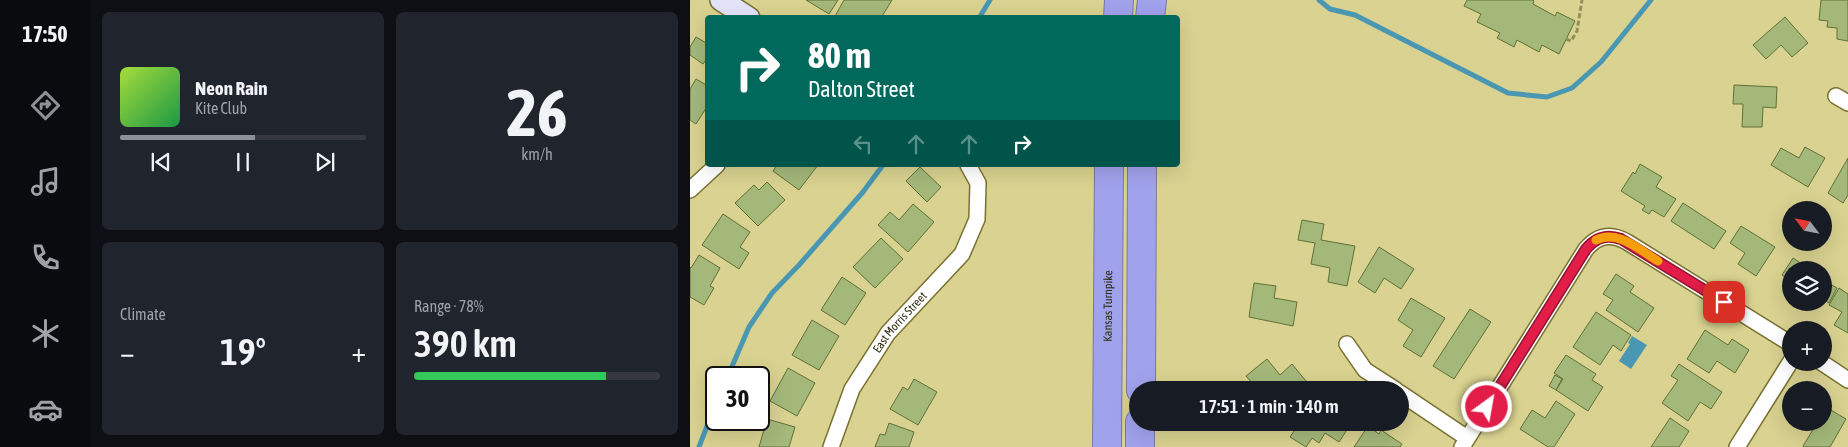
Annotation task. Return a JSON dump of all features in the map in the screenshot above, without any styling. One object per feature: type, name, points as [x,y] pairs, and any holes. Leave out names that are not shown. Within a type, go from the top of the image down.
[{"type":"highway","points":[[1118,15],[1119,0]]},
{"type":"highway","points":[[1150,15],[1152,0]]},
{"type":"highway","name":"Kansas Turnpike","points":[[1107,447],[1109,167]]},
{"type":"highway","points":[[1140,381],[1142,167]]},
{"type":"highway","points":[[1140,431],[1140,447]]},
{"type":"street","points":[[721,0],[744,15]]},
{"type":"street","points":[[690,190],[715,167]]},
{"type":"street","name":"East Morris Street","points":[[831,447],[852,389],[888,334],[962,254],[977,219],[978,182],[969,167]]},
{"type":"street","points":[[1409,400],[1465,443],[1586,249],[1595,240],[1605,236],[1614,236],[1627,242],[1782,338]]},
{"type":"street","points":[[1348,344],[1365,370],[1382,381]]},
{"type":"street","points":[[1832,369],[1848,380]]},
{"type":"street","points":[[1737,447],[1785,371]]},
{"type":"path","points":[[1566,39],[1571,41],[1577,31],[1582,0]]},
{"type":"water","points":[[1632,336],[1647,345],[1631,369],[1619,361],[1630,344],[1628,343]]},
{"type":"building","points":[[806,0],[838,0],[829,14]]},
{"type":"building","points":[[844,0],[892,0],[883,15],[836,15]]},
{"type":"building","points":[[1467,0],[1533,0],[1533,4],[1555,16],[1557,12],[1575,21],[1559,54],[1542,45],[1539,52],[1517,40],[1514,47],[1497,38],[1500,33],[1477,22],[1481,14],[1464,6]]},
{"type":"building","points":[[1821,0],[1848,0],[1848,41],[1837,39],[1837,28],[1827,27],[1828,21],[1819,20]]},
{"type":"building","points":[[1785,17],[1808,43],[1792,57],[1781,45],[1766,59],[1753,45]]},
{"type":"building","points":[[696,37],[705,42],[705,61],[703,64],[690,55],[690,47]]},
{"type":"building","points":[[696,79],[705,84],[705,110],[696,124],[690,120],[690,89]]},
{"type":"building","points":[[1734,85],[1777,87],[1776,108],[1763,107],[1762,127],[1742,127],[1743,104],[1733,104]]},
{"type":"building","points":[[1805,147],[1825,158],[1808,187],[1771,165],[1781,148],[1799,158]]},
{"type":"building","points":[[1848,158],[1848,195],[1843,203],[1828,193]]},
{"type":"building","points":[[1640,164],[1662,177],[1656,187],[1676,199],[1664,217],[1652,210],[1649,214],[1642,210],[1645,206],[1621,191],[1633,172],[1635,174]]},
{"type":"building","points":[[776,167],[816,167],[799,190],[773,171]]},
{"type":"building","points":[[920,167],[941,187],[927,202],[906,181]]},
{"type":"building","points":[[767,182],[785,200],[758,226],[735,203],[754,185],[759,190]]},
{"type":"building","points":[[1683,203],[1726,231],[1714,249],[1671,221]]},
{"type":"building","points":[[913,204],[934,222],[908,252],[878,225],[890,212],[899,220]]},
{"type":"building","points":[[723,214],[750,232],[740,247],[749,253],[739,269],[702,245]]},
{"type":"building","points":[[1302,220],[1324,224],[1321,240],[1355,246],[1347,286],[1328,282],[1330,268],[1311,264],[1315,243],[1298,240]]},
{"type":"building","points":[[1741,226],[1775,247],[1756,276],[1738,264],[1745,253],[1730,243]]},
{"type":"building","points":[[881,238],[903,259],[875,288],[853,267]]},
{"type":"building","points":[[1379,247],[1414,269],[1401,289],[1384,278],[1375,293],[1358,282]]},
{"type":"building","points":[[699,255],[720,268],[710,286],[714,288],[704,305],[690,297],[690,267]]},
{"type":"building","points":[[1616,274],[1634,286],[1630,292],[1654,308],[1638,332],[1606,310],[1613,300],[1603,294]]},
{"type":"building","points":[[842,277],[866,293],[845,325],[821,310]]},
{"type":"building","points":[[1254,283],[1276,286],[1274,298],[1297,302],[1293,326],[1249,317]]},
{"type":"building","points":[[1832,285],[1837,288],[1832,297]]},
{"type":"building","points":[[1839,288],[1848,294],[1848,333],[1834,325],[1842,312],[1832,307],[1832,300]]},
{"type":"building","points":[[1411,298],[1445,318],[1421,357],[1403,346],[1413,330],[1398,320]]},
{"type":"building","points":[[1470,309],[1491,322],[1454,379],[1433,366]]},
{"type":"building","points":[[1596,312],[1631,335],[1621,351],[1613,345],[1600,365],[1573,347]]},
{"type":"building","points":[[812,320],[839,336],[819,370],[792,355]]},
{"type":"building","points":[[1705,330],[1728,345],[1732,339],[1749,350],[1735,373],[1717,361],[1709,373],[1687,359]]},
{"type":"building","points":[[1566,355],[1596,374],[1592,380],[1603,387],[1588,411],[1556,390],[1563,379],[1554,373]]},
{"type":"building","points":[[1267,359],[1280,375],[1292,364],[1306,381],[1250,381],[1246,376]]},
{"type":"building","points":[[1679,364],[1722,392],[1711,409],[1700,402],[1688,421],[1662,403],[1678,380],[1671,376]]},
{"type":"building","points":[[788,368],[815,383],[797,416],[770,401]]},
{"type":"building","points":[[1555,375],[1562,379],[1556,390],[1549,386]]},
{"type":"building","points":[[914,379],[937,392],[918,425],[890,409],[903,387],[908,390]]},
{"type":"building","points":[[1556,401],[1575,414],[1554,447],[1548,447],[1520,429],[1532,410],[1545,418]]},
{"type":"building","points":[[1832,411],[1846,419],[1830,447],[1803,446],[1812,431],[1832,431]]},
{"type":"building","points":[[1670,418],[1689,431],[1679,447],[1651,447]]},
{"type":"building","points":[[770,420],[795,427],[789,447],[759,447],[764,431],[770,431]]},
{"type":"building","points":[[889,423],[914,432],[909,447],[875,447],[880,434],[885,435]]},
{"type":"building","points":[[1294,431],[1346,431],[1339,442],[1325,433],[1319,443],[1312,438],[1306,447],[1290,437]]},
{"type":"building","points":[[1365,431],[1375,431],[1379,434],[1382,431],[1402,444],[1400,447],[1354,447]]},
{"type":"waterway","points":[[981,15],[990,0]]},
{"type":"waterway","points":[[1319,0],[1330,9],[1355,15],[1508,93],[1547,97],[1572,88],[1601,62],[1651,0]]},
{"type":"waterway","points":[[732,366],[749,327],[772,293],[863,192],[882,167]]},
{"type":"waterway","points":[[699,447],[705,431]]},
{"type":"slow traffic","points":[[1596,240],[1605,236],[1614,236],[1658,261]]},
{"type":"route","points":[[1487,407],[1586,249],[1595,240],[1605,236],[1614,236],[1621,239],[1724,302]]}]
